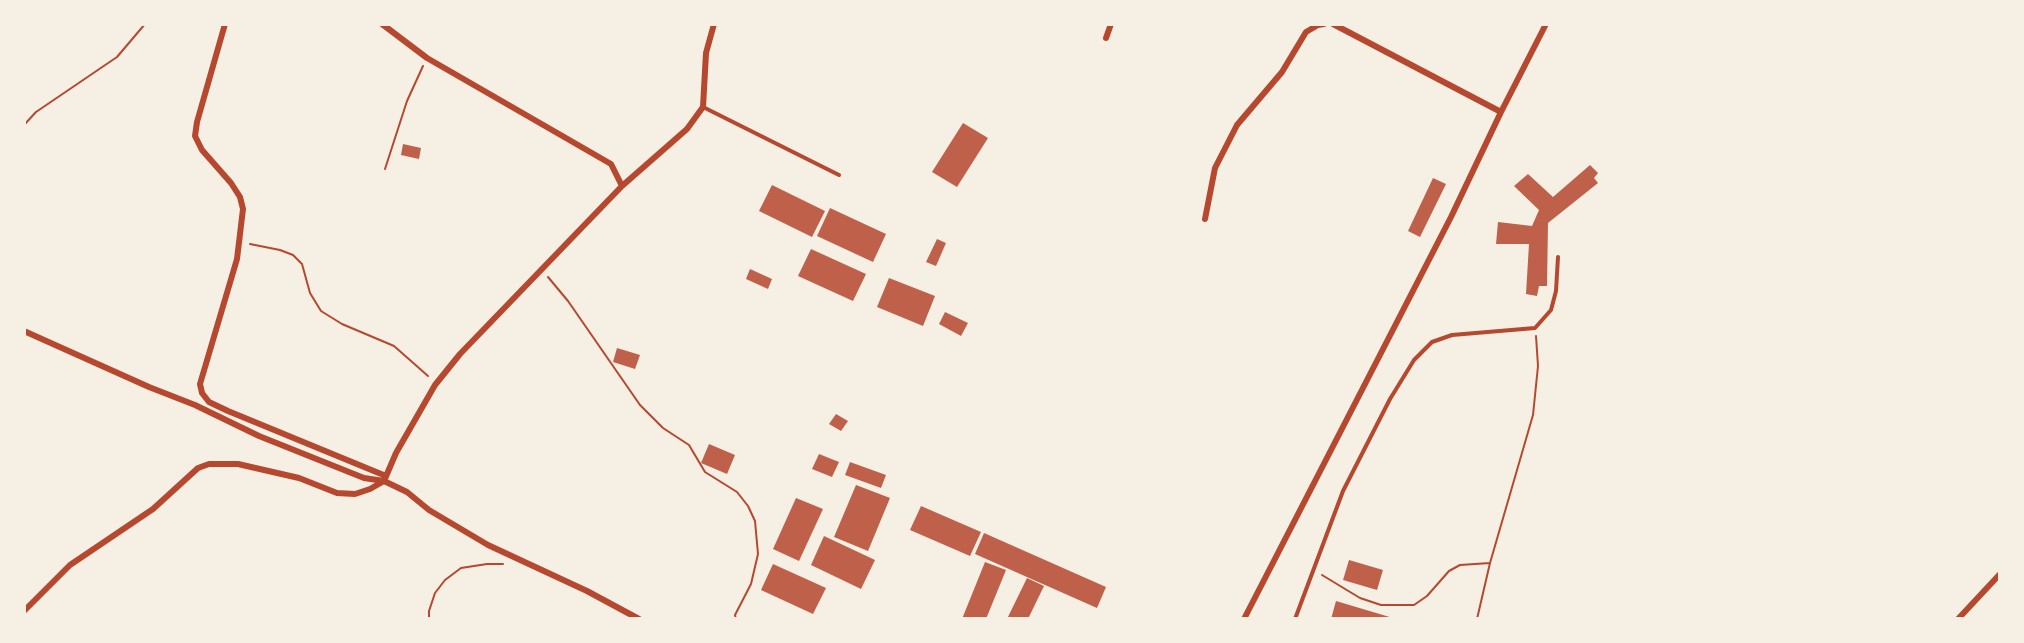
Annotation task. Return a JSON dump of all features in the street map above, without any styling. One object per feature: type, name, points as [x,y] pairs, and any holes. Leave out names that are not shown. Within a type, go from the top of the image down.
[{"type":"street","points":[[225,24],[195,136],[202,150],[231,183],[240,197],[243,209],[237,259],[200,384],[202,393],[209,402],[228,411],[385,479],[429,510],[488,545],[587,591],[638,619]]},
{"type":"street","points":[[382,24],[427,58],[611,164],[621,186]]},
{"type":"street","points":[[24,611],[70,565],[153,509],[198,468],[209,464],[238,464],[299,478],[337,493],[355,494],[370,489],[385,479],[396,453],[435,385],[460,354],[621,186],[687,129],[703,107],[706,53],[714,24]]},
{"type":"street","points":[[1106,38],[1111,24]]},
{"type":"street","points":[[1205,219],[1215,168],[1237,125],[1282,72],[1306,32],[1324,24]]},
{"type":"street","points":[[1333,24],[1501,112]]},
{"type":"street","points":[[1244,619],[1446,227],[1546,24]]},
{"type":"street","points":[[24,331],[139,383],[195,405],[259,436],[364,478],[385,479]]},
{"type":"street","points":[[1958,619],[2000,574]]},
{"type":"lane","points":[[703,107],[839,175]]},
{"type":"lane","points":[[1295,619],[1343,491],[1390,399],[1414,360],[1432,342],[1452,335],[1535,328],[1551,310],[1556,291],[1558,257]]},
{"type":"path","points":[[24,125],[36,112],[117,57],[145,24]]},
{"type":"path","points":[[385,169],[406,101],[427,58]]},
{"type":"path","points":[[239,242],[280,250],[293,255],[302,264],[310,293],[321,311],[342,324],[394,346],[424,370],[435,385]]},
{"type":"path","points":[[542,271],[568,301],[640,405],[663,428],[689,445],[705,472],[737,492],[748,506],[754,520],[758,554],[751,584],[735,615],[736,619]]},
{"type":"path","points":[[1478,619],[1490,563],[1533,415],[1538,366],[1535,328]]},
{"type":"path","points":[[1313,568],[1360,598],[1381,605],[1414,605],[1427,596],[1449,571],[1460,565],[1490,563]]},
{"type":"path","points":[[429,619],[435,593],[445,580],[461,568],[507,564]]},
{"type":"building","points":[[963,123],[988,138],[957,187],[932,172]]},
{"type":"building","points":[[403,144],[421,148],[419,159],[401,155]]},
{"type":"building","points":[[1590,165],[1598,173],[1594,178],[1598,183],[1548,223],[1547,286],[1539,286],[1537,296],[1526,294],[1529,244],[1496,244],[1498,222],[1532,226],[1539,210],[1514,186],[1528,174],[1553,197]]},
{"type":"building","points":[[1433,178],[1446,184],[1420,237],[1408,231]]},
{"type":"building","points":[[772,185],[825,211],[812,237],[759,211]]},
{"type":"building","points":[[830,208],[886,234],[873,262],[817,236]]},
{"type":"building","points":[[937,239],[946,243],[936,266],[926,262]]},
{"type":"building","points":[[811,249],[866,274],[853,301],[798,276]]},
{"type":"building","points":[[750,269],[772,279],[768,289],[746,279]]},
{"type":"building","points":[[889,278],[935,296],[923,326],[877,307]]},
{"type":"building","points":[[945,312],[968,323],[961,336],[939,324]]},
{"type":"building","points":[[617,348],[640,355],[635,369],[613,362]]},
{"type":"building","points":[[836,414],[848,421],[841,431],[829,424]]},
{"type":"building","points":[[709,444],[735,455],[727,474],[701,463]]},
{"type":"building","points":[[819,454],[839,462],[832,477],[812,469]]},
{"type":"building","points":[[850,462],[886,475],[881,488],[845,475]]},
{"type":"building","points":[[856,485],[890,498],[868,551],[834,537]]},
{"type":"building","points":[[796,498],[823,509],[799,561],[773,549]]},
{"type":"building","points":[[921,506],[981,532],[970,556],[910,530]]},
{"type":"building","points":[[984,533],[1106,587],[1097,608],[975,554]]},
{"type":"building","points":[[824,536],[875,560],[861,589],[811,565]]},
{"type":"building","points":[[1349,560],[1383,570],[1377,590],[1343,580]]},
{"type":"building","points":[[985,562],[1006,570],[986,619],[962,619]]},
{"type":"building","points":[[773,564],[826,588],[813,614],[761,590]]},
{"type":"building","points":[[1027,578],[1044,586],[1028,619],[1007,619]]},
{"type":"building","points":[[1336,601],[1393,618],[1393,619],[1331,619]]}]
